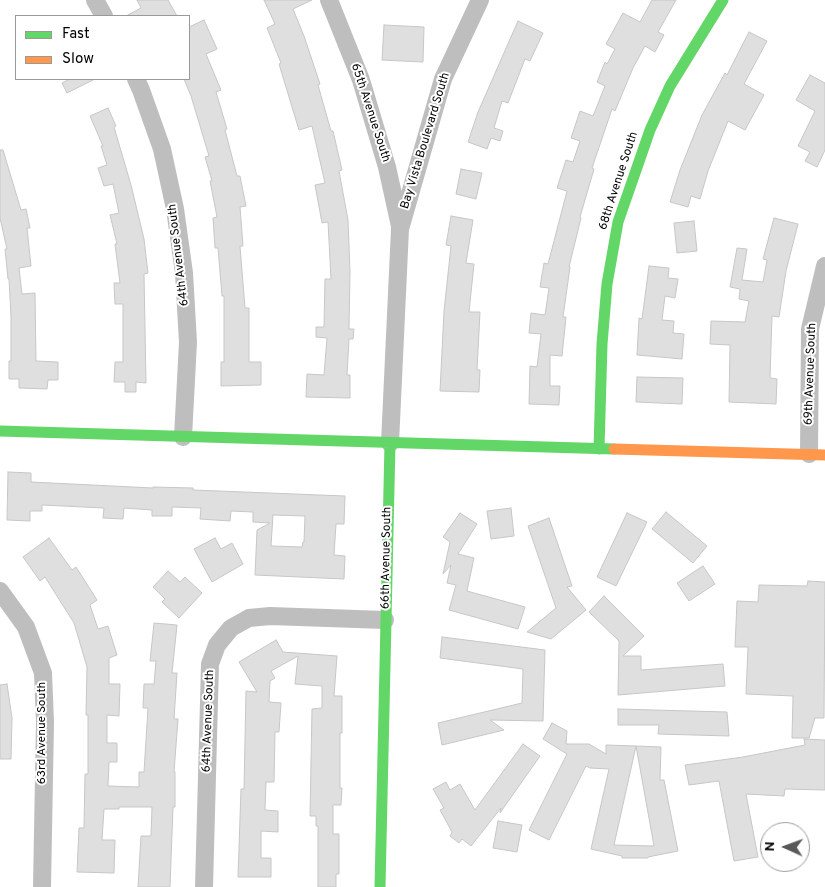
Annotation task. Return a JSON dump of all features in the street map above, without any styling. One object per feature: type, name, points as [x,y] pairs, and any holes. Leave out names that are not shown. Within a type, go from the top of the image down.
[{"type":"street","points":[[96,0],[104,15]]},
{"type":"street","name":"65th Avenue South","points":[[329,0],[361,80],[387,167],[400,229]]},
{"type":"street","name":"Bay Vista Boulevard South","points":[[400,229],[443,79],[480,0]]},
{"type":"street","name":"68th Avenue South","points":[[599,449],[607,284],[618,222],[650,130],[666,95],[723,0]]},
{"type":"street","name":"64th Avenue South","points":[[136,80],[162,149],[175,209],[184,273],[188,342],[184,437]]},
{"type":"street","name":"66th Avenue South","points":[[380,887],[390,443],[400,229]]},
{"type":"street","name":"69th Avenue South","points":[[817,454],[810,329],[825,266]]},
{"type":"street","points":[[0,431],[817,454]]},
{"type":"street","name":"63rd Avenue South","points":[[0,591],[26,627],[43,673],[45,722],[42,887]]},
{"type":"street","name":"64th Avenue South","points":[[204,887],[210,664],[216,645],[230,628],[249,618],[270,616],[385,620]]},
{"type":"building","points":[[137,0],[168,0],[176,15],[128,15],[141,8]]},
{"type":"building","points":[[264,0],[312,0],[293,9],[320,84],[318,85],[331,131],[333,131],[342,170],[339,171],[348,220],[350,272],[349,329],[354,329],[353,339],[349,339],[347,375],[350,375],[350,398],[306,397],[307,374],[324,375],[327,338],[316,337],[316,327],[324,327],[325,279],[331,279],[328,222],[322,223],[315,185],[325,183],[312,126],[299,130],[279,64],[281,63],[267,28],[275,24]]},
{"type":"building","points":[[652,0],[676,0],[658,32],[664,35],[655,52],[645,46],[633,68],[615,111],[612,109],[592,168],[594,169],[580,217],[569,267],[563,317],[566,317],[562,356],[550,355],[550,386],[560,386],[559,405],[529,404],[530,366],[537,367],[541,334],[529,333],[531,313],[545,315],[549,288],[540,287],[544,263],[548,264],[567,191],[557,188],[566,160],[573,162],[580,141],[571,138],[580,111],[593,116],[605,86],[597,82],[605,62],[607,64],[615,49],[606,44],[623,13],[640,22]]},
{"type":"building","points":[[204,20],[217,49],[206,54],[221,90],[216,92],[227,129],[225,130],[237,176],[240,176],[246,206],[240,207],[243,246],[240,246],[245,308],[249,308],[249,362],[261,362],[261,385],[221,386],[221,362],[224,362],[224,296],[222,296],[218,248],[215,248],[213,218],[217,217],[210,181],[212,181],[205,157],[209,156],[184,80],[190,80],[190,27]]},
{"type":"building","points":[[518,21],[543,33],[530,61],[525,59],[508,103],[502,101],[494,128],[503,131],[500,141],[491,138],[487,149],[468,142],[478,112]]},
{"type":"building","points":[[384,25],[424,27],[423,62],[382,60]]},
{"type":"building","points":[[749,32],[767,41],[744,84],[764,95],[745,130],[728,121],[708,171],[700,199],[691,196],[688,207],[670,202],[680,170],[702,115],[725,73],[727,75]]},
{"type":"building","points":[[810,75],[825,83],[825,150],[817,167],[805,161],[810,152],[798,146],[815,111],[796,100]]},
{"type":"building","points":[[68,80],[93,80],[67,93],[62,83]]},
{"type":"building","points":[[108,108],[116,126],[114,127],[131,185],[144,239],[148,273],[144,274],[146,383],[136,382],[136,392],[125,392],[125,382],[114,382],[115,362],[123,362],[123,304],[115,304],[114,283],[120,283],[115,244],[117,244],[110,215],[119,213],[113,184],[104,186],[98,168],[107,165],[101,146],[103,146],[90,116]]},
{"type":"building","points":[[0,150],[3,150],[21,210],[26,209],[30,228],[27,228],[31,266],[19,268],[22,294],[35,293],[36,361],[58,362],[58,380],[48,380],[47,389],[19,388],[19,379],[9,379],[11,317],[5,249],[7,249],[0,218]]},
{"type":"building","points":[[461,169],[482,173],[476,199],[456,194]]},
{"type":"building","points":[[451,216],[473,220],[466,263],[474,264],[469,312],[480,312],[477,370],[480,370],[479,392],[440,391],[444,311],[451,246],[446,245]]},
{"type":"building","points":[[774,218],[798,224],[786,271],[779,317],[772,316],[770,378],[777,379],[776,404],[729,402],[730,345],[710,344],[711,321],[745,322],[749,301],[739,299],[740,289],[730,287],[737,248],[747,249],[742,280],[763,282],[767,260],[763,259]]},
{"type":"building","points":[[694,221],[697,251],[677,253],[674,223]]},
{"type":"building","points":[[649,266],[669,268],[668,278],[678,279],[675,298],[665,296],[662,320],[674,321],[673,333],[684,334],[682,359],[637,355],[639,318],[642,319]]},
{"type":"building","points":[[637,377],[683,378],[682,404],[636,402]]},
{"type":"building","points":[[8,472],[31,473],[31,482],[345,496],[344,524],[336,524],[334,555],[345,556],[344,579],[255,575],[257,530],[270,523],[253,522],[253,512],[231,511],[230,521],[200,519],[201,508],[172,507],[172,516],[152,516],[152,510],[124,508],[123,519],[103,518],[104,508],[42,505],[42,511],[30,511],[30,521],[7,520]],"holes":[[[273,515],[305,516],[304,542],[302,547],[271,546]]]},
{"type":"building","points":[[511,508],[514,536],[491,539],[487,511]]},
{"type":"building","points":[[666,512],[707,546],[693,563],[652,529]]},
{"type":"building","points":[[460,513],[477,524],[458,554],[474,558],[467,591],[525,607],[518,629],[449,610],[456,585],[447,583],[451,565],[443,574],[450,542],[443,537]]},
{"type":"building","points":[[627,513],[647,522],[616,586],[597,577]]},
{"type":"building","points":[[549,518],[572,586],[567,587],[586,610],[551,639],[527,632],[556,608],[528,526]]},
{"type":"building","points":[[49,538],[72,570],[76,567],[97,600],[90,605],[98,629],[108,626],[117,655],[109,658],[109,684],[120,684],[119,716],[107,715],[107,743],[117,743],[117,762],[109,762],[108,786],[139,787],[139,772],[144,772],[148,708],[143,708],[144,684],[154,684],[156,661],[150,661],[154,623],[177,625],[172,673],[177,673],[174,719],[178,719],[170,887],[138,887],[141,836],[151,836],[152,807],[104,809],[102,840],[115,840],[114,873],[77,872],[79,828],[84,828],[85,774],[88,774],[87,667],[74,623],[45,577],[40,581],[23,557]]},
{"type":"building","points":[[215,538],[221,549],[232,543],[243,564],[212,582],[194,549]]},
{"type":"building","points":[[703,566],[715,584],[689,601],[677,583]]},
{"type":"building","points":[[168,571],[180,582],[185,577],[202,593],[179,618],[162,602],[165,599],[153,587]]},
{"type":"building","points":[[808,581],[825,582],[824,718],[815,718],[809,738],[792,738],[793,696],[746,694],[748,647],[735,647],[737,601],[758,602],[759,585],[807,586]]},
{"type":"building","points":[[604,596],[644,636],[623,656],[641,656],[641,670],[723,664],[725,686],[618,695],[619,641],[589,612]]},
{"type":"building","points":[[442,637],[545,650],[543,721],[490,720],[504,730],[442,745],[438,723],[522,703],[523,669],[440,658]]},
{"type":"building","points":[[276,640],[283,652],[337,656],[334,696],[342,696],[340,788],[342,788],[341,805],[333,805],[333,834],[339,834],[339,874],[336,874],[336,887],[318,887],[318,826],[316,826],[316,816],[310,816],[312,709],[322,708],[322,686],[295,684],[298,656],[271,671],[275,678],[270,681],[269,702],[281,703],[279,732],[275,732],[274,782],[266,782],[265,810],[278,811],[278,832],[261,831],[261,858],[271,858],[271,877],[238,877],[241,789],[244,789],[246,691],[257,692],[239,662]]},
{"type":"building","points":[[7,684],[12,718],[11,759],[0,759],[0,685]]},
{"type":"building","points":[[618,709],[727,712],[729,736],[658,734],[659,725],[618,725]]},
{"type":"building","points":[[552,723],[567,731],[566,744],[589,744],[606,754],[606,745],[636,746],[661,747],[660,780],[664,780],[678,851],[648,858],[622,858],[622,856],[591,849],[609,769],[586,766],[549,840],[529,830],[567,754],[543,739]],"holes":[[[636,746],[654,846],[614,845]]]},
{"type":"building","points":[[804,739],[825,740],[825,790],[785,789],[784,796],[746,794],[758,857],[734,861],[719,781],[689,785],[685,765],[743,757],[805,745]]},
{"type":"building","points":[[523,744],[540,756],[500,813],[501,808],[471,846],[462,839],[459,843],[450,836],[452,832],[440,810],[444,808],[433,789],[446,782],[450,790],[460,784],[475,810]]},
{"type":"building","points":[[498,821],[522,825],[517,852],[493,848]]},
{"type":"traffic: fast","points":[[599,449],[602,344],[607,284],[618,222],[650,130],[670,86],[723,0]]},
{"type":"traffic: fast","points":[[0,431],[614,449]]},
{"type":"traffic: fast","points":[[380,887],[390,443]]},
{"type":"traffic: slow","points":[[614,449],[825,455]]}]
